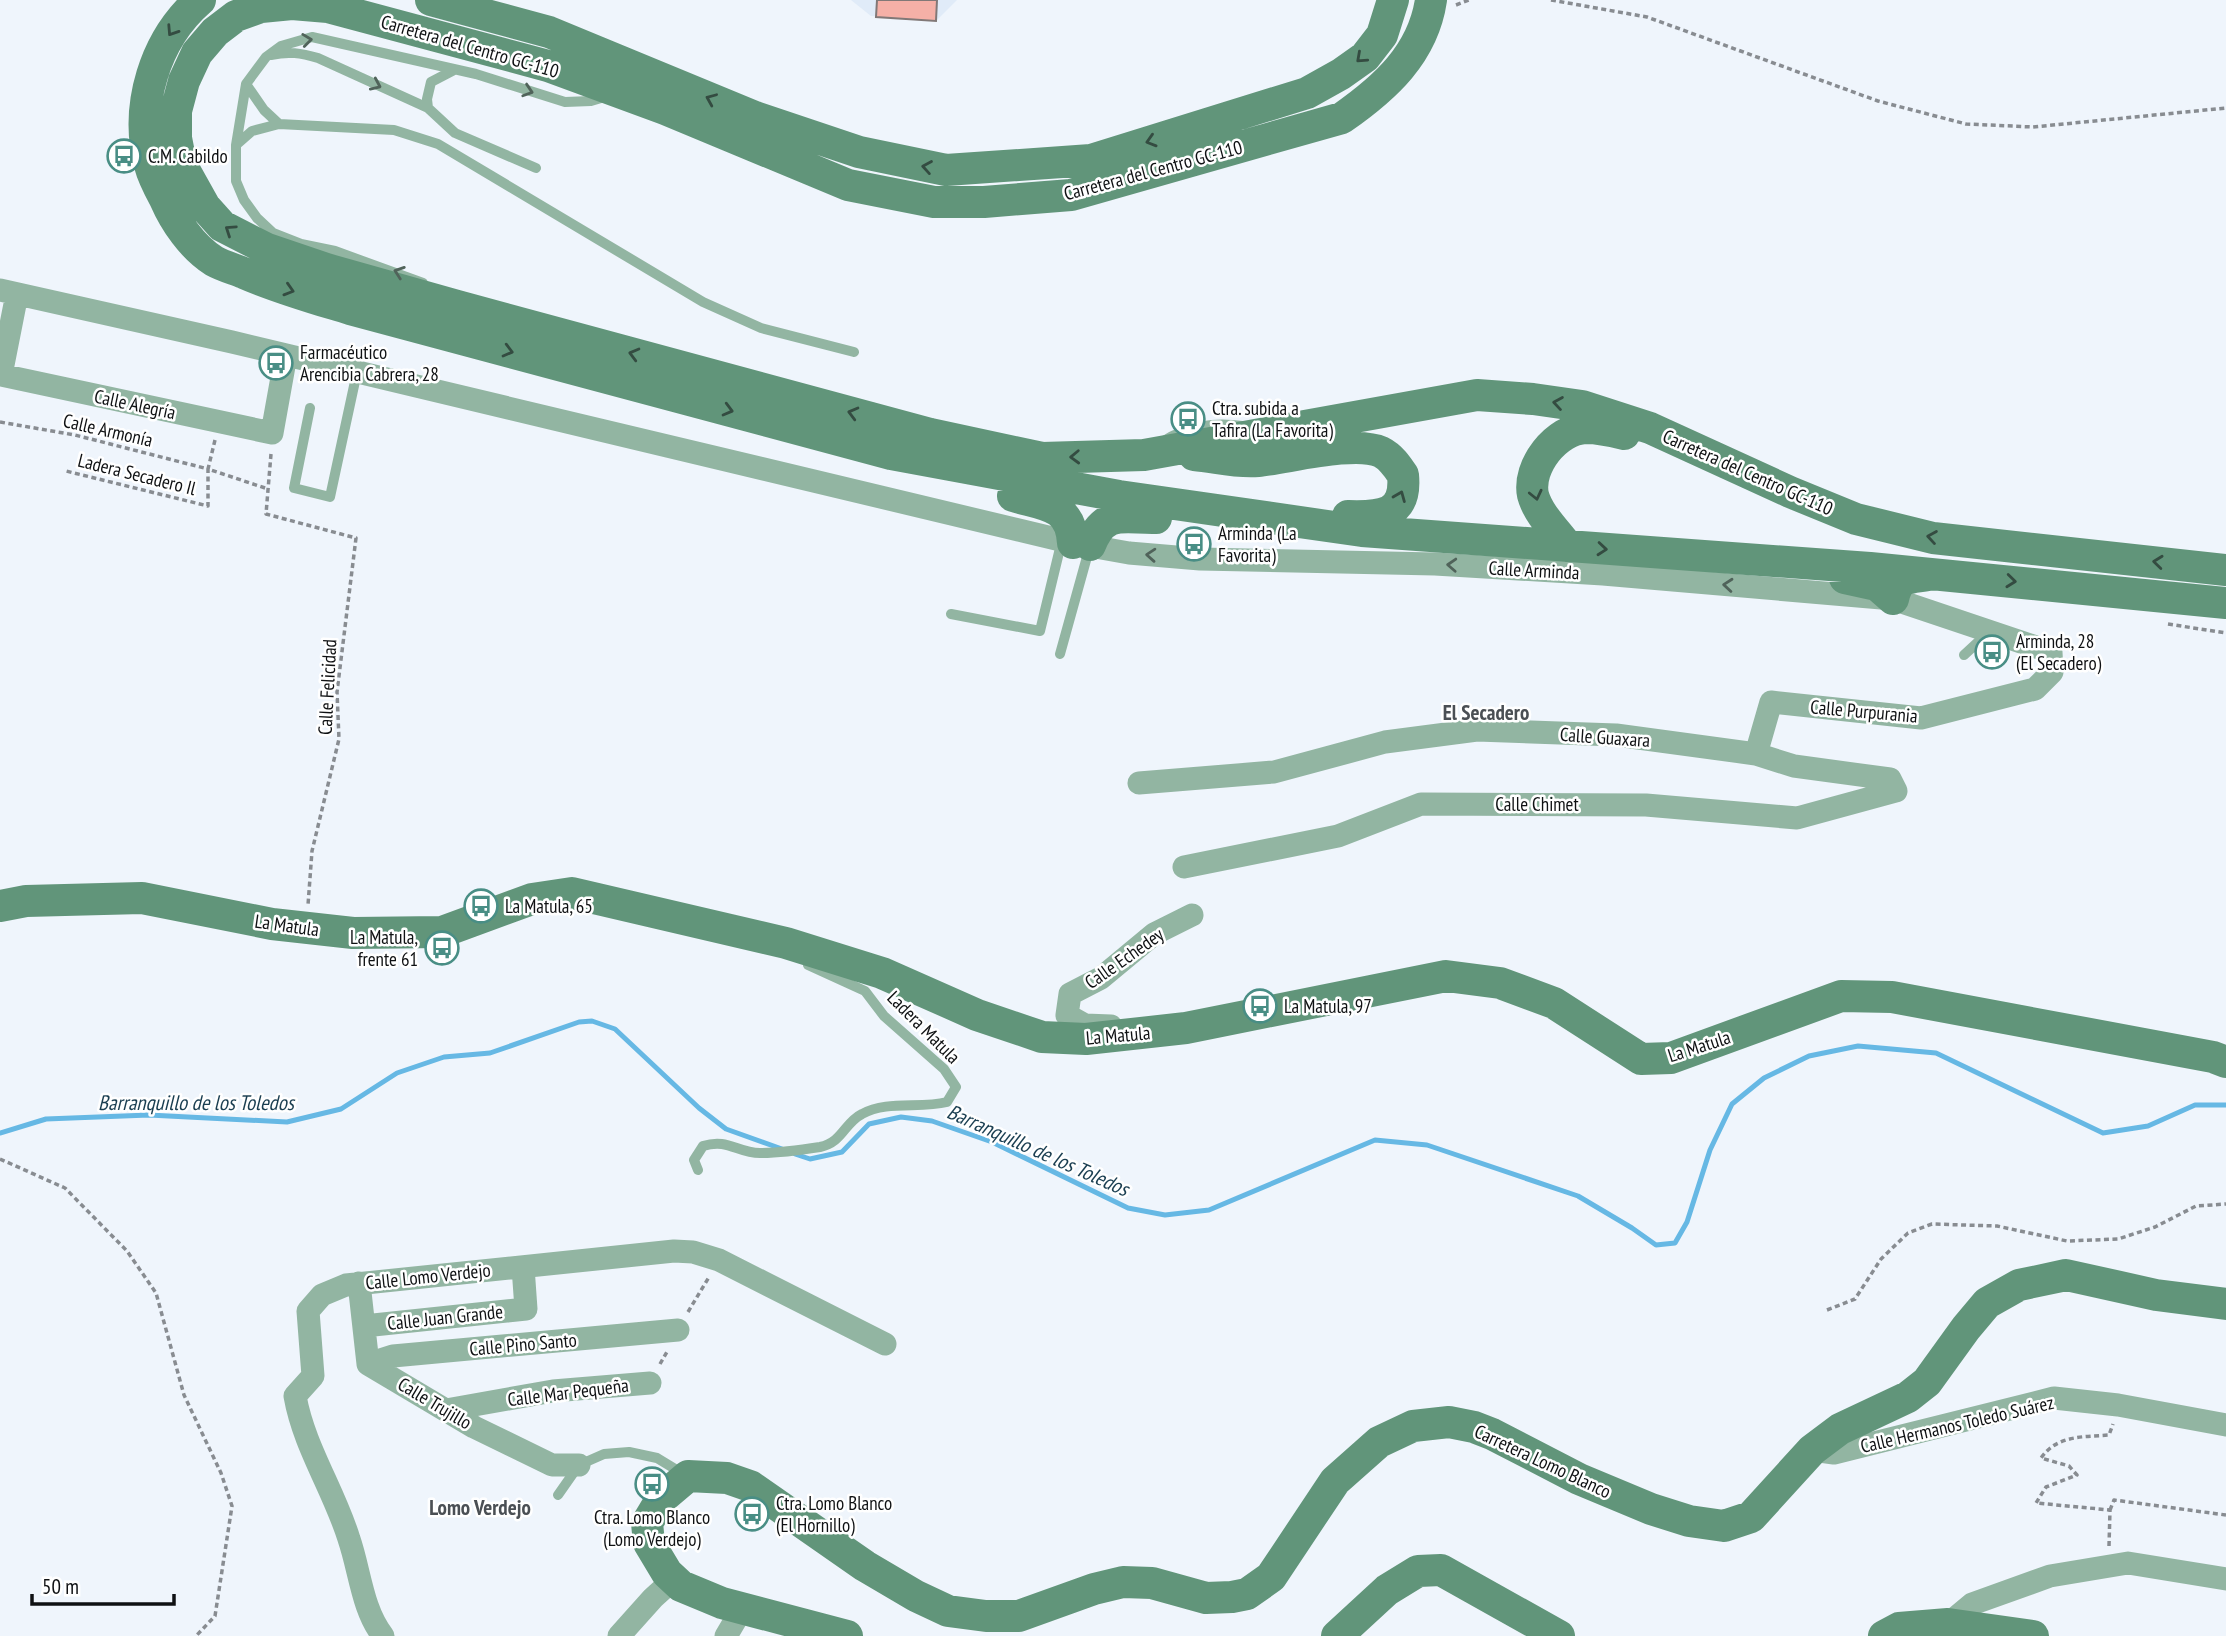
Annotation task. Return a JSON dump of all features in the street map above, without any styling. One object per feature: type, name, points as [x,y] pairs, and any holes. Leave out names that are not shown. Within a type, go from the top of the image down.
[{"type":"main road","points":[[200,0],[182,16],[147,78],[144,128],[150,167],[173,216],[197,247],[214,261],[267,283],[403,323],[891,454],[1119,496],[1362,531],[1936,574],[2226,603]]},
{"type":"main road","name":"Carretera del Centro GC-110","points":[[431,0],[549,32],[755,117],[859,152],[946,170],[1091,160],[1307,93],[1365,57],[1382,34],[1393,0]]},
{"type":"main road","name":"Carretera del Centro GC-110","points":[[1431,0],[1428,17],[1416,45],[1400,70],[1376,94],[1342,118],[1071,195],[984,202],[934,202],[848,185],[621,92],[548,66],[328,7],[292,4],[261,7],[236,16],[215,32],[197,53],[184,81],[176,111],[176,138],[181,164],[205,208],[222,226],[267,250],[457,306],[930,434],[1042,458],[1152,453],[1476,395],[1534,399],[1581,406],[1650,428],[1856,519],[1893,529],[1933,538],[2226,570]]},
{"type":"main road","points":[[1567,546],[1544,517],[1533,496],[1534,474],[1543,455],[1553,444],[1583,428],[1614,432],[1703,453]]},
{"type":"main road","points":[[948,466],[985,488],[1058,509],[1068,518],[1075,543],[1094,535],[1105,522],[1118,516],[1152,518],[1219,511],[1376,517],[1395,507],[1402,497],[1403,475],[1390,458],[1379,451],[1358,448],[1256,461],[1152,453]]},
{"type":"main road","points":[[1636,552],[1783,575],[1857,579],[1877,585],[1894,599]]},
{"type":"main road","points":[[1894,599],[1896,586],[1903,579],[1936,574]]},
{"type":"main road","name":"La Matula","points":[[0,906],[26,901],[142,898],[272,924],[306,928],[352,933],[442,932],[532,899],[572,893],[786,943],[882,974],[977,1015],[1042,1037],[1086,1039],[1186,1028],[1446,976],[1500,983],[1553,1003],[1641,1059],[1671,1058],[1840,996],[1892,997],[2226,1062]]},
{"type":"main road","name":"Carretera Lomo Blanco","points":[[688,1476],[727,1478],[750,1486],[865,1566],[916,1597],[948,1611],[986,1616],[1019,1616],[1123,1581],[1152,1583],[1206,1598],[1232,1597],[1247,1594],[1270,1577],[1335,1481],[1379,1442],[1413,1426],[1449,1422],[1483,1430],[1579,1479],[1651,1509],[1689,1521],[1724,1526],[1751,1517],[1812,1450],[1840,1429],[1908,1397],[1927,1382],[1987,1303],[2019,1285],[2066,1275],[2156,1295],[2226,1304]]},
{"type":"main road","points":[[688,1476],[662,1498],[647,1523],[649,1543],[674,1579],[681,1586],[763,1621],[847,1636]]},
{"type":"main road","points":[[1337,1636],[1387,1590],[1418,1571],[1441,1570],[1559,1636]]},
{"type":"main road","points":[[1884,1636],[1899,1628],[1948,1624],[2033,1636]]},
{"type":"street","name":"Calle Arminda","points":[[9,292],[286,355],[1075,543],[1129,553],[1200,559],[1435,564],[1894,599],[2052,652]]},
{"type":"street","name":"Calle Alegría","points":[[9,292],[1,375],[272,433]]},
{"type":"street","points":[[272,433],[286,355]]},
{"type":"street","name":"Calle Purpurania","points":[[1756,754],[1771,702],[1921,718],[2035,689],[2052,672],[2052,652]]},
{"type":"street","name":"Calle Guaxara","points":[[1139,783],[1274,772],[1385,742],[1477,730],[1616,735],[1756,754],[1794,766],[1890,779],[1896,791]]},
{"type":"street","name":"Calle Chimet","points":[[1184,866],[1338,836],[1421,804],[1646,805],[1797,818],[1896,791]]},
{"type":"street","name":"Calle Echedey","points":[[1186,1028],[1085,1025],[1067,1015],[1070,994],[1101,978],[1154,934],[1192,915]]},
{"type":"street","name":"Calle Lomo Verdejo","points":[[383,1636],[372,1622],[349,1537],[299,1419],[295,1396],[313,1376],[308,1311],[322,1295],[346,1285],[359,1283],[674,1251],[693,1252],[719,1259],[885,1344]]},
{"type":"street","name":"Calle Juan Grande","points":[[364,1326],[526,1309],[523,1267]]},
{"type":"street","points":[[359,1283],[368,1364]]},
{"type":"street","name":"Calle Pino Santo","points":[[368,1364],[393,1356],[678,1330]]},
{"type":"street","name":"Calle Trujillo","points":[[368,1364],[474,1427],[552,1465],[579,1465]]},
{"type":"street","name":"Calle Mar Pequeña","points":[[446,1410],[553,1391],[650,1383]]},
{"type":"street","name":"Calle Hermanos Toledo Suárez","points":[[1812,1450],[1834,1453],[2054,1398],[2118,1405],[2226,1425]]},
{"type":"street","points":[[1948,1624],[1972,1604],[2050,1576],[2109,1566],[2128,1563],[2226,1579]]},
{"type":"street","points":[[619,1636],[674,1579]]},
{"type":"street","points":[[726,1636],[763,1621]]},
{"type":"lane","points":[[457,306],[418,279],[335,251],[301,244],[273,233],[257,218],[244,200],[236,181],[236,145],[246,84],[265,57],[281,46],[312,37],[454,70],[565,102],[591,102],[621,92]]},
{"type":"lane","points":[[265,57],[282,52],[300,52],[317,58],[428,108],[455,133],[536,168]]},
{"type":"lane","points":[[428,108],[431,82],[454,70]]},
{"type":"lane","points":[[246,84],[264,110],[279,124]]},
{"type":"lane","points":[[236,145],[252,131],[279,124],[394,130],[438,144],[703,302],[761,328],[854,352]]},
{"type":"lane","points":[[149,193],[173,216]]},
{"type":"lane","points":[[310,408],[294,488],[330,497],[357,372]]},
{"type":"lane","points":[[951,614],[1040,631],[1075,543]]},
{"type":"lane","points":[[1060,654],[1075,543]]},
{"type":"lane","points":[[1964,655],[1990,631]]},
{"type":"lane","name":"Ladera Matula","points":[[698,1170],[694,1160],[702,1146],[716,1142],[758,1153],[820,1147],[834,1143],[861,1114],[898,1105],[932,1106],[947,1102],[956,1087],[943,1069],[884,1016],[865,990],[808,965],[786,943]]},
{"type":"lane","name":"Calle Trujillo","points":[[579,1465],[604,1454],[629,1452],[657,1458],[688,1476]]},
{"type":"lane","points":[[558,1495],[579,1465]]},
{"type":"path","points":[[1551,0],[1647,17],[1878,101],[1966,124],[2033,127],[2226,108]]},
{"type":"path","name":"Calle Armonía","points":[[0,422],[75,435],[208,469],[268,489]]},
{"type":"path","points":[[208,469],[219,422]]},
{"type":"path","points":[[268,489],[272,433]]},
{"type":"path","name":"Ladera Secadero Il","points":[[65,471],[208,506],[208,469]]},
{"type":"path","name":"Calle Felicidad","points":[[268,489],[266,514],[356,538],[337,692],[340,739],[312,851],[306,928]]},
{"type":"path","points":[[0,1159],[65,1188],[127,1251],[156,1293],[184,1395],[221,1473],[232,1506],[215,1616],[196,1636]]},
{"type":"path","points":[[1827,1310],[1855,1298],[1881,1259],[1908,1233],[1932,1224],[1997,1226],[2067,1241],[2118,1239],[2155,1227],[2196,1206],[2226,1204]]},
{"type":"path","points":[[2110,1510],[2036,1503],[2046,1487],[2077,1475],[2069,1465],[2040,1458],[2049,1446],[2068,1438],[2109,1435],[2118,1405]]},
{"type":"path","points":[[2109,1566],[2110,1510],[2114,1500],[2226,1515]]},
{"type":"shaded area","points":[[851,0],[957,0],[936,21],[871,16]]},
{"type":"building","points":[[877,0],[937,0],[936,21],[876,17]]},
{"type":"waterway","name":"Barranquillo de los Toledos","points":[[0,1133],[46,1119],[149,1115],[287,1122],[341,1109],[397,1073],[444,1057],[490,1053],[579,1022],[592,1021],[615,1029],[699,1108],[726,1129],[782,1149]]},
{"type":"waterway","name":"Barranquillo de los Toledos","points":[[795,1154],[810,1159],[842,1152],[869,1124],[901,1117],[932,1121],[992,1142],[1128,1208],[1165,1215],[1209,1210],[1375,1140],[1427,1145],[1578,1196],[1656,1245],[1675,1243],[1687,1222],[1710,1150],[1732,1104],[1764,1078],[1809,1056],[1858,1046],[1936,1053],[2103,1133],[2148,1126],[2195,1105],[2226,1105]]},
{"type":"place","name":"C.M. Cabildo","points":[[124,156]]},
{"type":"place","name":"Farmacéutico Arencibia Cabrera, 28","points":[[276,363]]},
{"type":"place","name":"Ctra. subida a Tafira (La Favorita)","points":[[1188,419]]},
{"type":"place","name":"Arminda (La Favorita)","points":[[1194,544]]},
{"type":"place","name":"Arminda, 28 (El Secadero)","points":[[1992,652]]},
{"type":"place","name":"La Matula, 65","points":[[481,906]]},
{"type":"place","name":"La Matula, frente 61","points":[[442,948]]},
{"type":"place","name":"La Matula, 97","points":[[1260,1006]]},
{"type":"place","name":"Ctra. Lomo Blanco (Lomo Verdejo)","points":[[652,1484]]},
{"type":"place","name":"Ctra. Lomo Blanco (El Hornillo)","points":[[752,1514]]},
{"type":"district","name":"El Secadero","points":[[1486,712]]},
{"type":"district","name":"Lomo Verdejo","points":[[480,1507]]}]
